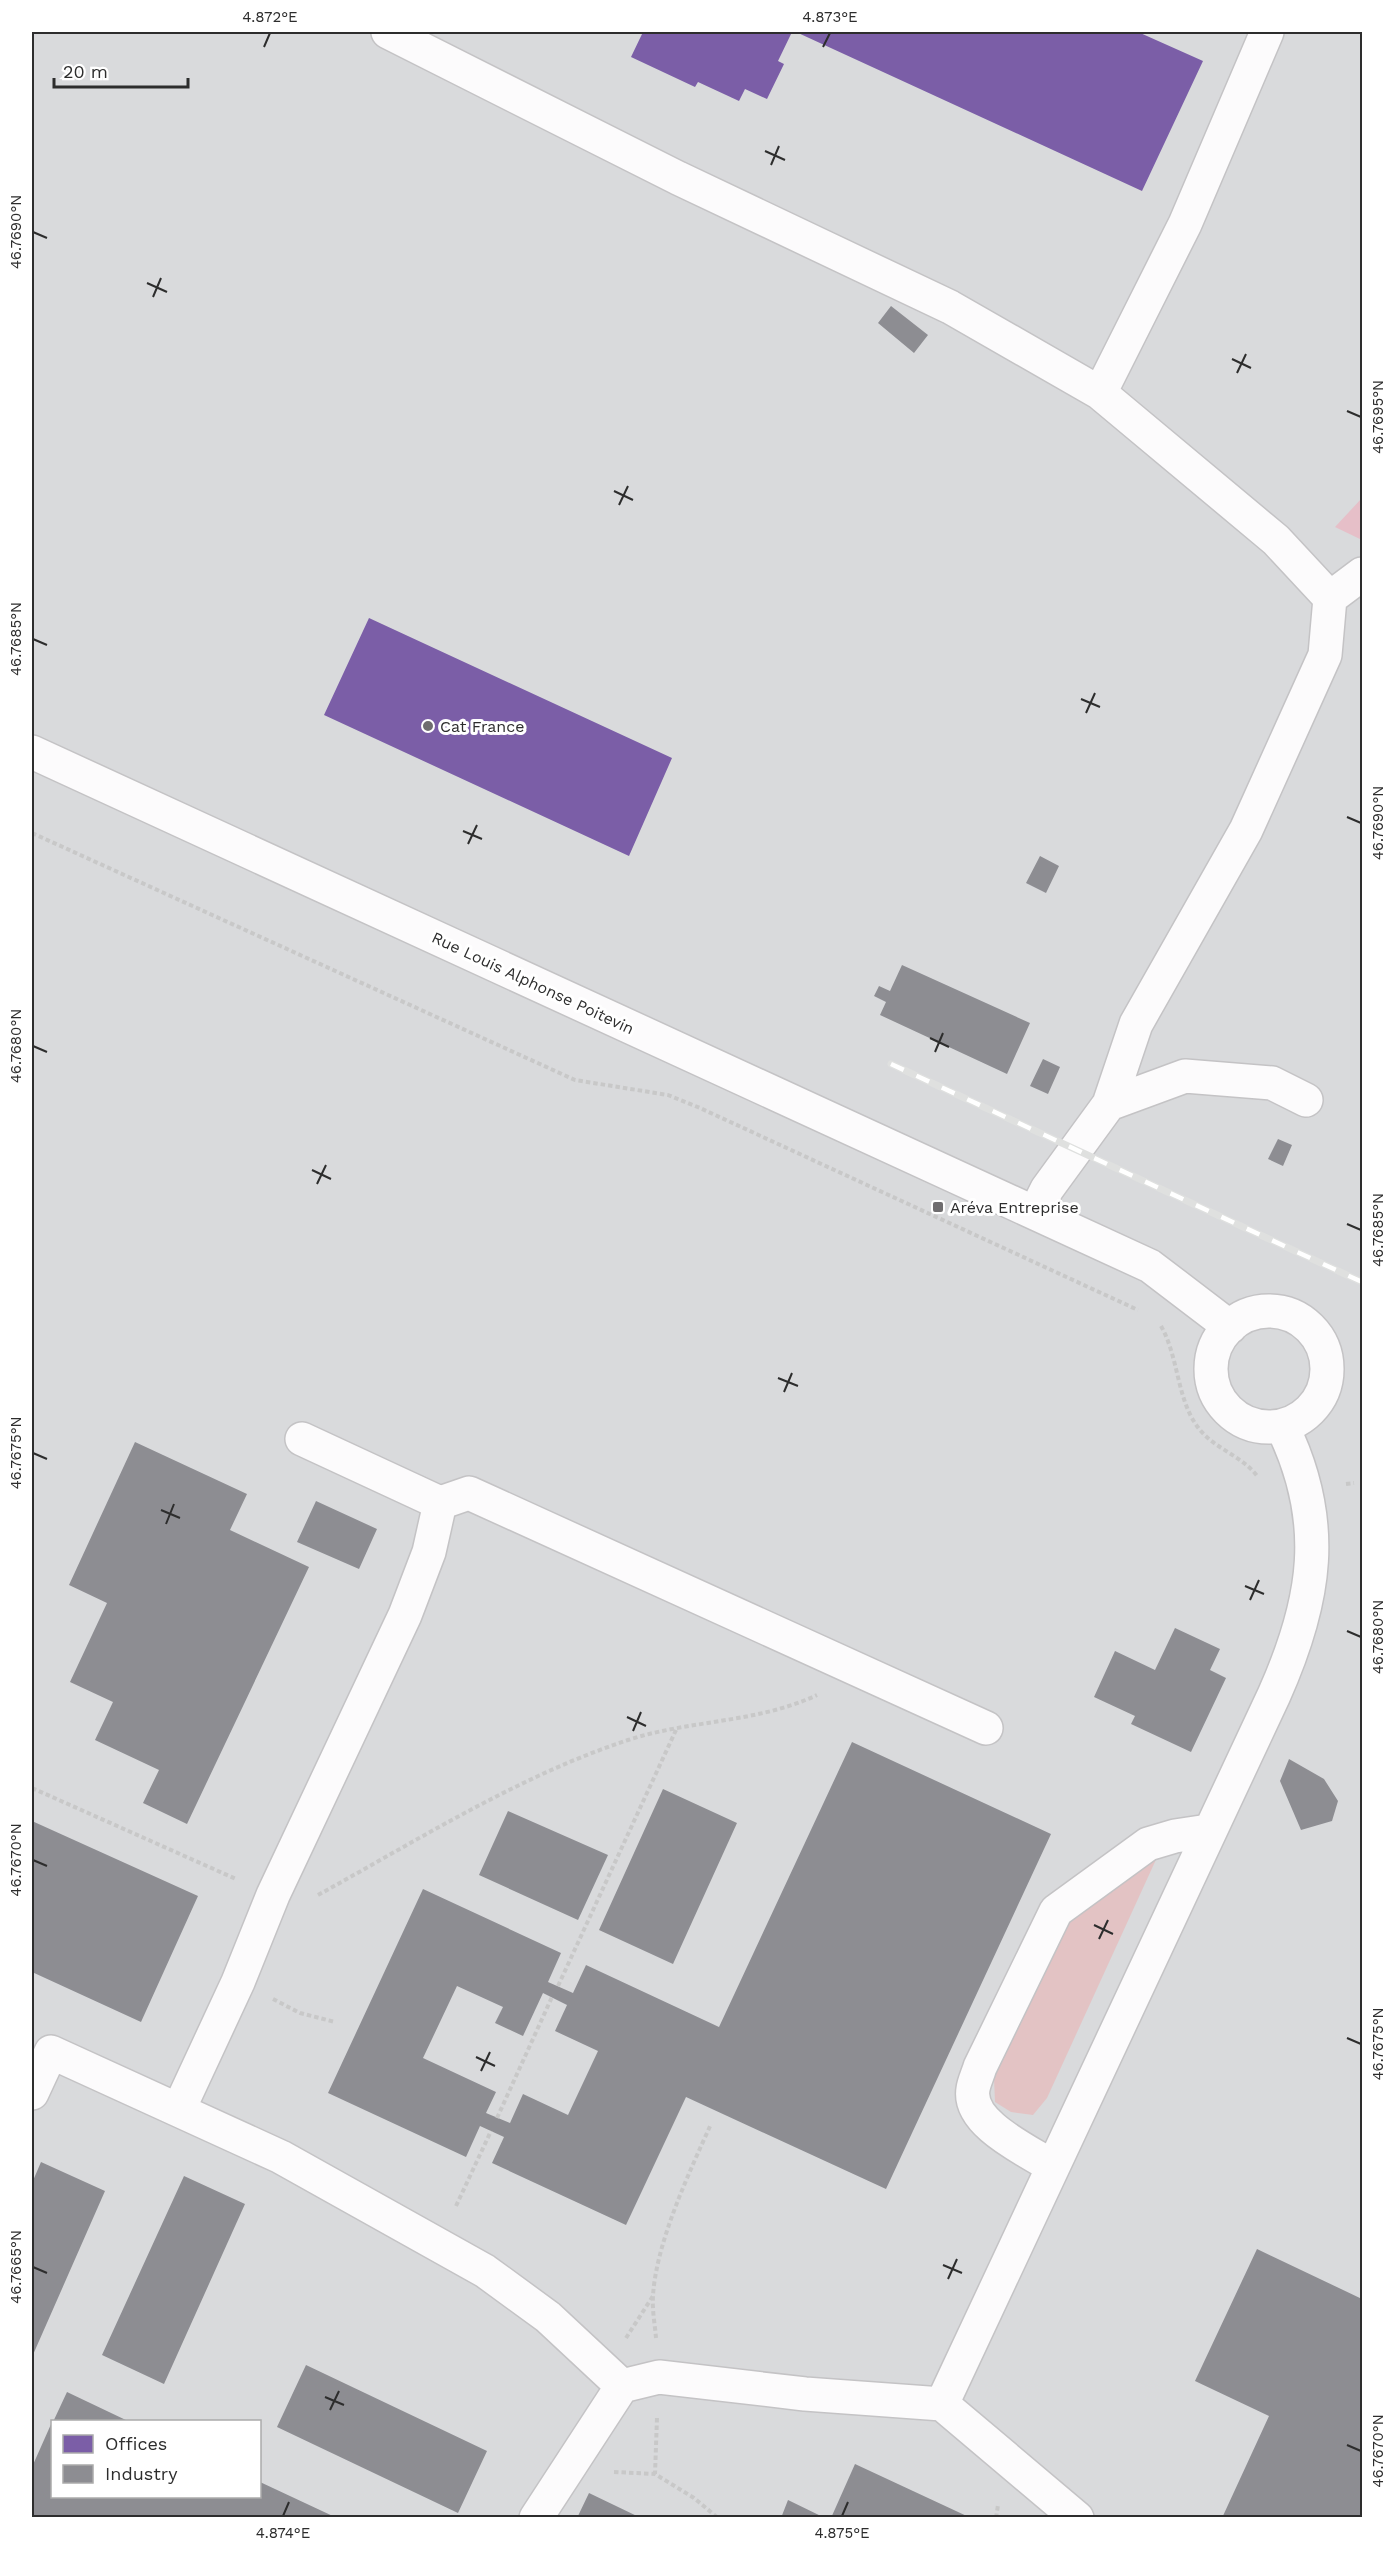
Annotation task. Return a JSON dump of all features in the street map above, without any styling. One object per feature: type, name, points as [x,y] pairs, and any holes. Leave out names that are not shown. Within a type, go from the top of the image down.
[{"type":"street","points":[[388,32],[678,178],[950,307],[1100,393],[1275,540],[1330,598],[1326,655],[1246,830],[1136,1024],[1109,1104],[1047,1189],[1035,1213]]},
{"type":"street","points":[[1100,393],[1185,224],[1267,32]]},
{"type":"street","points":[[1330,598],[1362,573]]},
{"type":"street","name":"Rue Louis Alphonse Poitevin","points":[[32,752],[1150,1266],[1230,1327]]},
{"type":"street","points":[[1109,1104],[1185,1076],[1272,1083],[1306,1100]]},
{"type":"street","points":[[1272,1311],[1302,1321],[1321,1345],[1327,1375],[1324,1390],[1308,1413],[1282,1426],[1256,1426],[1243,1421],[1222,1404],[1212,1379],[1214,1351],[1230,1327],[1249,1315],[1272,1311]]},
{"type":"street","points":[[942,2403],[1208,1831],[1274,1695],[1301,1630],[1313,1552],[1306,1490],[1294,1449],[1282,1426]]},
{"type":"street","points":[[302,1439],[440,1503],[469,1493],[986,1728]]},
{"type":"street","points":[[179,2109],[238,1982],[273,1895],[405,1615],[429,1552],[440,1503]]},
{"type":"street","points":[[1053,2166],[989,2127],[976,2110],[972,2091],[980,2067],[1056,1911],[1148,1844],[1208,1831]]},
{"type":"street","points":[[32,2092],[41,2047],[281,2157],[485,2271],[548,2317],[622,2386]]},
{"type":"street","points":[[536,2517],[622,2386],[659,2377],[806,2394],[942,2403],[1077,2517]]},
{"type":"path","points":[[32,833],[574,1080],[668,1095],[700,1108],[1140,1311]]},
{"type":"path","points":[[1155,1320],[1170,1341],[1194,1422],[1207,1438],[1250,1467],[1269,1497],[1354,1483]]},
{"type":"path","points":[[32,1788],[299,1907],[525,1784],[629,1740],[788,1706],[821,1693],[836,1661]]},
{"type":"path","points":[[558,1986],[676,1729]]},
{"type":"path","points":[[238,1982],[300,2013],[335,2022]]},
{"type":"path","points":[[497,2118],[552,1997]]},
{"type":"path","points":[[711,2124],[683,2188],[665,2242],[653,2296],[659,2377],[655,2474],[694,2498],[718,2517]]},
{"type":"path","points":[[456,2206],[491,2130]]},
{"type":"path","points":[[996,2517],[999,2501]]},
{"type":"shaded area","points":[[32,32],[1362,32],[1362,2517],[32,2518]]},
{"type":"shaded area","points":[[1362,498],[1362,540],[1335,527]]},
{"type":"shaded area","points":[[1159,1853],[1047,2098],[1033,2115],[1011,2112],[995,2102],[994,2078],[1074,1907]]},
{"type":"building: Offices","points":[[643,32],[792,32],[778,61],[784,64],[767,99],[745,89],[739,101],[698,82],[695,87],[631,57]]},
{"type":"building: Offices","points":[[796,32],[1138,32],[1203,61],[1142,191]]},
{"type":"building: Offices","points":[[369,618],[672,758],[629,856],[324,715]]},
{"type":"building: Industry","points":[[891,306],[928,335],[914,353],[878,323]]},
{"type":"building: Industry","points":[[1040,856],[1059,866],[1046,893],[1026,883]]},
{"type":"building: Industry","points":[[902,965],[1030,1023],[1007,1074],[880,1015],[886,1002],[874,996],[879,986],[890,991]]},
{"type":"building: Industry","points":[[1043,1059],[1060,1067],[1048,1094],[1030,1086]]},
{"type":"building: Industry","points":[[1278,1139],[1292,1145],[1283,1166],[1268,1159]]},
{"type":"building: Industry","points":[[135,1442],[247,1494],[230,1530],[309,1567],[187,1824],[143,1803],[159,1770],[95,1740],[113,1702],[70,1682],[107,1603],[69,1585]]},
{"type":"building: Industry","points":[[316,1501],[377,1529],[359,1569],[297,1542]]},
{"type":"building: Industry","points":[[1175,1628],[1220,1649],[1210,1670],[1226,1678],[1191,1752],[1131,1724],[1135,1716],[1094,1697],[1115,1651],[1155,1670]]},
{"type":"building: Industry","points":[[852,1742],[1051,1834],[886,2189],[686,2097],[626,2225],[492,2163],[504,2137],[480,2126],[466,2157],[328,2093],[423,1889],[561,1953],[548,1982],[573,1993],[586,1965],[719,2027]],"holes":[[[457,1986],[503,2007],[495,2023],[523,2036],[543,1993],[567,2005],[555,2031],[598,2051],[568,2115],[523,2094],[510,2123],[486,2113],[496,2092],[423,2058]]]},
{"type":"building: Industry","points":[[1289,1759],[1324,1779],[1338,1801],[1332,1821],[1301,1830],[1280,1781]]},
{"type":"building: Industry","points":[[663,1789],[737,1823],[673,1964],[599,1930]]},
{"type":"building: Industry","points":[[508,1811],[608,1855],[578,1920],[479,1875]]},
{"type":"building: Industry","points":[[32,1821],[198,1896],[141,2022],[32,1972]]},
{"type":"building: Industry","points":[[41,2162],[105,2191],[32,2357],[32,2183]]},
{"type":"building: Industry","points":[[184,2176],[245,2204],[164,2384],[102,2355]]},
{"type":"building: Industry","points":[[1257,2249],[1362,2299],[1362,2518],[1222,2518],[1269,2416],[1195,2381]]},
{"type":"building: Industry","points":[[306,2365],[487,2451],[458,2513],[277,2427]]},
{"type":"building: Industry","points":[[67,2392],[126,2420],[54,2420]]},
{"type":"building: Industry","points":[[51,2424],[51,2498],[261,2498],[261,2482],[337,2518],[32,2518],[32,2467]]},
{"type":"building: Industry","points":[[855,2464],[971,2518],[831,2518]]},
{"type":"building: Industry","points":[[589,2493],[641,2518],[577,2518]]},
{"type":"building: Industry","points":[[788,2500],[825,2518],[781,2518]]},
{"type":"railway","points":[[891,1064],[1362,1282]]},
{"type":"place","name":"Cat France","points":[[428,726]]},
{"type":"place","name":"Aréva Entreprise","points":[[938,1207]]}]
